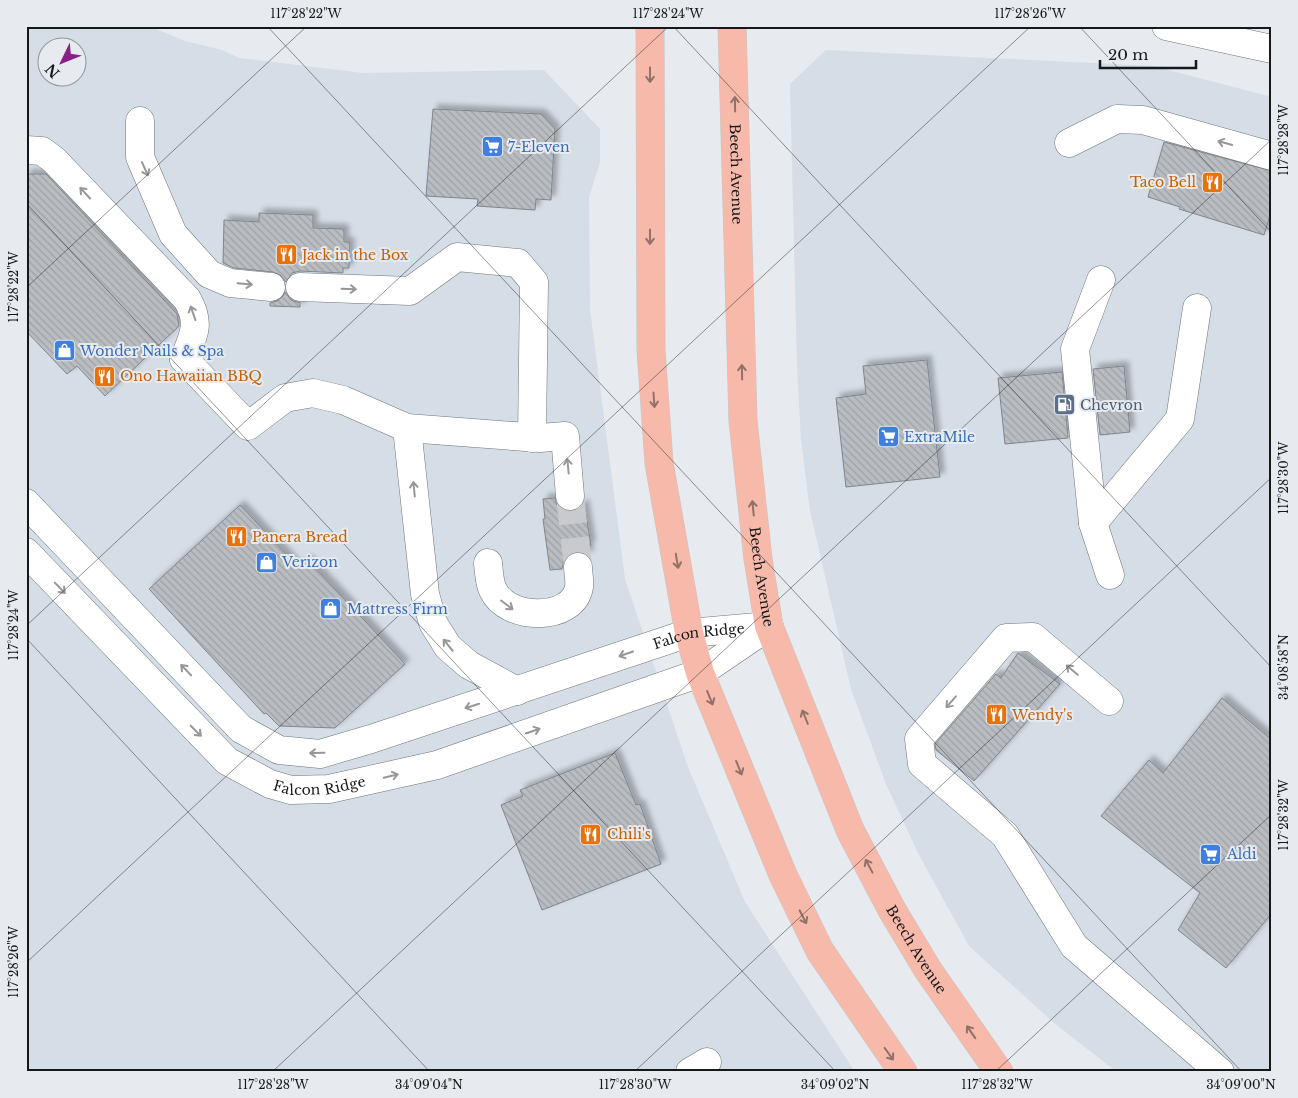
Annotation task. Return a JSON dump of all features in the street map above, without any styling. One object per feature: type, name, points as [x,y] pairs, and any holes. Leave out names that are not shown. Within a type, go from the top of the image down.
[{"type":"main road","points":[[650,26],[650,350],[659,463],[690,633],[700,673],[783,875],[820,951],[903,1072]]},
{"type":"main road","name":"Beech Avenue","points":[[732,26],[743,421],[758,559],[769,626],[850,830],[892,910],[928,970],[998,1072]]},
{"type":"street","points":[[1166,26],[1272,49]]},
{"type":"street","points":[[1069,143],[1117,120],[1143,120],[1272,156]]},
{"type":"street","points":[[140,121],[140,157],[173,234],[209,274],[230,283],[270,287]]},
{"type":"street","points":[[26,150],[42,151],[54,160],[187,299],[194,312],[196,323],[194,337],[184,359],[248,426],[285,398],[313,393],[343,400],[407,428],[532,438],[565,436],[570,496]]},
{"type":"street","points":[[300,287],[410,292],[458,257],[518,264],[534,282],[532,438]]},
{"type":"street","points":[[1101,280],[1076,349],[1093,523],[1110,575]]},
{"type":"street","points":[[1093,523],[1180,419],[1197,308]]},
{"type":"street","points":[[407,428],[425,594],[433,623],[448,647],[470,665],[517,691]]},
{"type":"street","name":"Falcon Ridge","points":[[26,503],[241,729],[279,750],[320,754],[690,633],[769,626]]},
{"type":"street","name":"Falcon Ridge","points":[[26,552],[227,761],[270,784],[291,790],[329,789],[437,765],[700,673],[769,626]]},
{"type":"street","points":[[488,563],[493,590],[506,606],[519,612],[535,614],[559,608],[571,601],[579,588],[578,567]]},
{"type":"street","points":[[1109,701],[1033,637],[1006,638],[919,739],[922,764],[1005,835],[1074,946],[1220,1072]]},
{"type":"shaded area","points":[[26,26],[149,26],[185,41],[222,50],[239,58],[363,73],[544,70],[600,129],[600,162],[589,197],[590,309],[625,579],[688,767],[745,902],[855,1072],[26,1072]]},
{"type":"shaded area","points":[[826,50],[1153,66],[1272,97],[1272,1072],[1117,1072],[1054,1023],[969,946],[918,853],[886,784],[851,689],[810,511],[801,439],[797,365],[790,84]]},
{"type":"building","name":"7-Eleven","points":[[433,109],[541,114],[555,129],[551,200],[536,199],[535,210],[477,206],[478,199],[426,196]]},
{"type":"building","name":"Taco Bell","points":[[1164,142],[1272,171],[1272,209],[1264,235],[1179,209],[1180,207],[1148,197]]},
{"type":"building","points":[[26,174],[46,174],[177,314],[179,326],[105,396],[77,366],[67,374],[26,331]]},
{"type":"building","name":"Jack in the Box","points":[[259,213],[313,215],[313,228],[344,229],[344,242],[350,242],[349,268],[343,268],[343,273],[300,271],[292,273],[286,282],[280,275],[273,272],[234,268],[223,263],[224,220],[259,222]]},
{"type":"building","points":[[285,292],[291,300],[300,303],[300,307],[270,306],[270,303],[277,301]]},
{"type":"building","name":"ExtraMile","points":[[927,360],[940,477],[846,487],[836,398],[866,394],[863,366]]},
{"type":"building","points":[[1124,366],[1130,432],[1100,435],[1093,369]]},
{"type":"building","points":[[1062,372],[1068,438],[1005,444],[998,378]]},
{"type":"building","points":[[555,498],[557,505],[563,510],[571,512],[578,509],[584,503],[591,545],[588,545],[589,556],[578,551],[570,554],[564,560],[562,569],[550,570],[543,519],[545,519],[543,499]]},
{"type":"building","points":[[240,505],[298,567],[307,559],[405,664],[335,728],[279,726],[266,713],[264,714],[149,589]]},
{"type":"building","name":"Wendy's","points":[[1018,653],[1060,684],[974,781],[936,750],[935,744],[996,674],[1001,678]]},
{"type":"building","name":"Aldi","points":[[1222,698],[1272,740],[1272,913],[1226,968],[1178,930],[1200,893],[1101,816],[1149,760],[1163,773]]},
{"type":"building","points":[[615,753],[636,805],[640,804],[661,864],[542,910],[501,805],[523,796],[520,790]]},
{"type":"tunnel","points":[[570,496],[578,567]]},
{"type":"place","name":"7-Eleven","points":[[492,147]]},
{"type":"place","name":"Taco Bell","points":[[1212,182]]},
{"type":"place","name":"Jack in the Box","points":[[286,255]]},
{"type":"place","name":"Wonder Nails & Spa","points":[[64,351]]},
{"type":"place","name":"Ono Hawaiian BBQ","points":[[104,376]]},
{"type":"place","name":"Chevron","points":[[1064,405]]},
{"type":"place","name":"ExtraMile","points":[[888,437]]},
{"type":"place","name":"Panera Bread","points":[[236,537]]},
{"type":"place","name":"Verizon","points":[[266,562]]},
{"type":"place","name":"Mattress Firm","points":[[331,609]]},
{"type":"place","name":"Wendy's","points":[[996,715]]},
{"type":"place","name":"Chili's","points":[[591,834]]},
{"type":"place","name":"Aldi","points":[[1211,854]]}]
